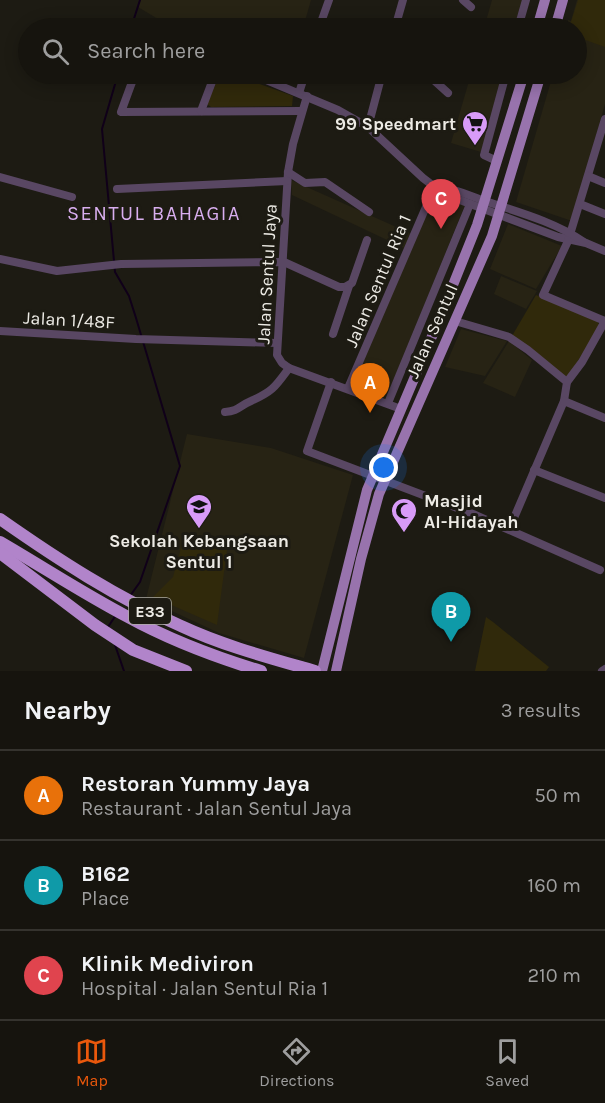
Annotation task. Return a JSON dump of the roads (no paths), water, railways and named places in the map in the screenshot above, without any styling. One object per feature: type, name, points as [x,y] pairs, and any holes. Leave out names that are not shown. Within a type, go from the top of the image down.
[{"type":"highway","name":"E33","points":[[0,519],[88,576],[156,615],[208,638],[315,671]]},
{"type":"highway","name":"E33","points":[[0,542],[150,628],[182,643],[261,671]]},
{"type":"highway","points":[[0,553],[95,625],[133,650],[186,671]]},
{"type":"main road","points":[[540,18],[545,0]]},
{"type":"main road","points":[[558,18],[563,0]]},
{"type":"main road","name":"Jalan Sentul","points":[[322,671],[363,501],[434,334],[483,205],[521,84]]},
{"type":"main road","name":"Jalan Sentul","points":[[336,671],[369,529],[384,482],[492,236],[538,84]]},
{"type":"street","points":[[323,18],[329,0]]},
{"type":"street","points":[[398,18],[403,0]]},
{"type":"street","points":[[463,0],[471,7]]},
{"type":"street","points":[[521,18],[526,0]]},
{"type":"street","points":[[131,84],[121,112],[302,111]]},
{"type":"street","points":[[201,111],[211,84]]},
{"type":"street","points":[[276,84],[338,110],[368,127],[423,178],[444,194],[470,204],[483,205]]},
{"type":"street","name":"Jalan Sentul Jaya","points":[[289,368],[282,363],[278,355],[277,344],[288,172],[302,111],[304,84]]},
{"type":"street","points":[[368,127],[379,84]]},
{"type":"street","points":[[438,84],[448,93]]},
{"type":"street","points":[[497,161],[484,155],[503,84]]},
{"type":"street","points":[[502,526],[514,518],[564,401],[567,382],[582,362],[605,321],[543,295],[569,237],[605,119]]},
{"type":"street","points":[[288,172],[304,183],[325,182],[369,212]]},
{"type":"street","points":[[588,176],[605,183]]},
{"type":"street","points":[[0,177],[72,197]]},
{"type":"street","points":[[117,189],[287,182]]},
{"type":"street","points":[[435,186],[447,187],[483,205],[605,251]]},
{"type":"street","name":"Jalan Sentul Ria 1","points":[[348,388],[435,186]]},
{"type":"street","points":[[388,403],[470,204]]},
{"type":"street","points":[[580,204],[605,214]]},
{"type":"street","points":[[333,334],[367,240]]},
{"type":"street","points":[[0,259],[57,271],[119,264],[284,262],[339,287],[349,286]]},
{"type":"street","points":[[455,321],[509,337],[567,382]]},
{"type":"street","points":[[419,328],[434,334]]},
{"type":"street","name":"Jalan 1/48F","points":[[0,331],[277,344]]},
{"type":"street","points":[[225,412],[236,411],[249,401],[261,398],[274,389],[289,368],[401,409]]},
{"type":"street","points":[[331,382],[307,451],[502,526],[600,570]]},
{"type":"street","points":[[564,401],[605,418]]},
{"type":"street","points":[[534,470],[605,498]]},
{"type":"waterway","points":[[134,18],[140,0]]},
{"type":"waterway","points":[[115,84],[102,129],[115,272],[129,296],[180,466],[140,582],[130,596]]},
{"type":"waterway","points":[[108,627],[116,615]]},
{"type":"waterway","points":[[115,645],[124,671]]},
{"type":"place","name":"99 Speedmart","points":[[475,147]]},
{"type":"place","name":"Klinik Mediviron","points":[[441,229]]},
{"type":"place","name":"Restoran Yummy Jaya","points":[[370,413]]},
{"type":"place","name":"Sekolah Kebangsaan Sentul 1","points":[[199,530]]},
{"type":"place","name":"Masjid Al-Hidayah","points":[[404,534]]},
{"type":"place","name":"B162","points":[[451,642]]},
{"type":"district","name":"SENTUL BAHAGIA","points":[[154,213]]}]
